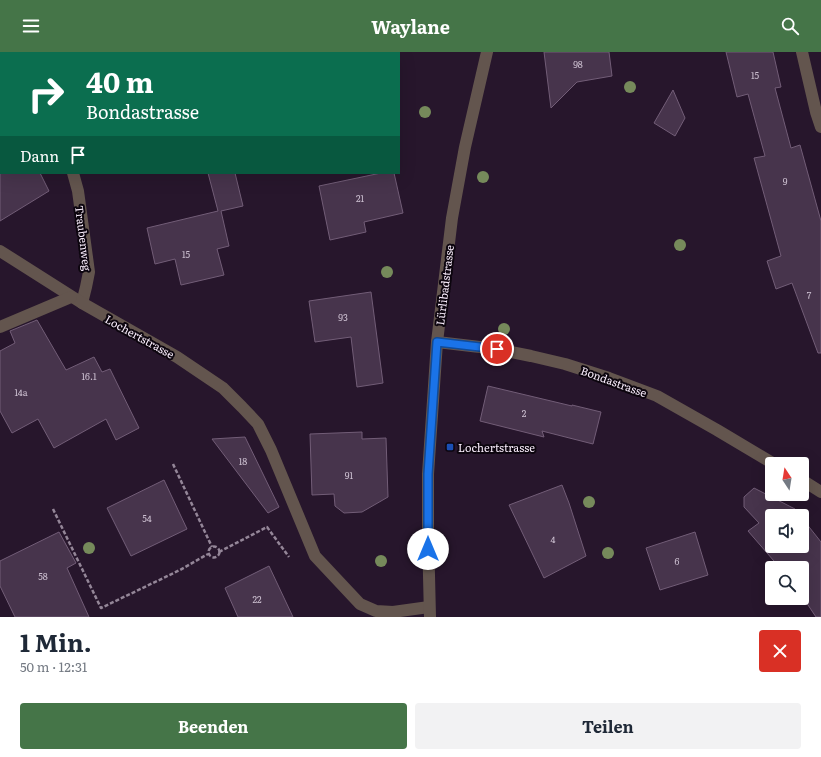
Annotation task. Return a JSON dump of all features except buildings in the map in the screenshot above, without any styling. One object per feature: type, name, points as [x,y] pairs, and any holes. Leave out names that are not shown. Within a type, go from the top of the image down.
[{"type":"street","name":"Lürlibadstrasse","points":[[429,612],[428,474],[437,342],[452,218],[465,146],[487,52]]},
{"type":"street","points":[[802,52],[821,127]]},
{"type":"street","name":"Traubenweg","points":[[73,174],[78,191],[89,272],[82,304]]},
{"type":"street","name":"Lochertstrasse","points":[[0,251],[82,304],[177,357],[223,388],[258,424],[271,450],[315,556],[360,604],[376,611],[429,612]]},
{"type":"street","points":[[0,327],[71,297]]},
{"type":"street","name":"Bondastrasse","points":[[437,342],[497,349],[531,356],[565,364],[609,378],[657,396],[765,459]]},
{"type":"street","points":[[809,484],[821,492]]},
{"type":"path","points":[[173,464],[212,547],[216,547],[220,552]]},
{"type":"path","points":[[53,509],[102,608],[180,570],[208,554],[208,551],[212,547]]},
{"type":"path","points":[[208,554],[212,558],[216,558],[220,552],[267,527],[288,556]]},
{"type":"place","name":"Lochertstrasse","points":[[450,447]]},
{"type":"route","points":[[428,549],[428,474],[437,342],[497,349]]}]
